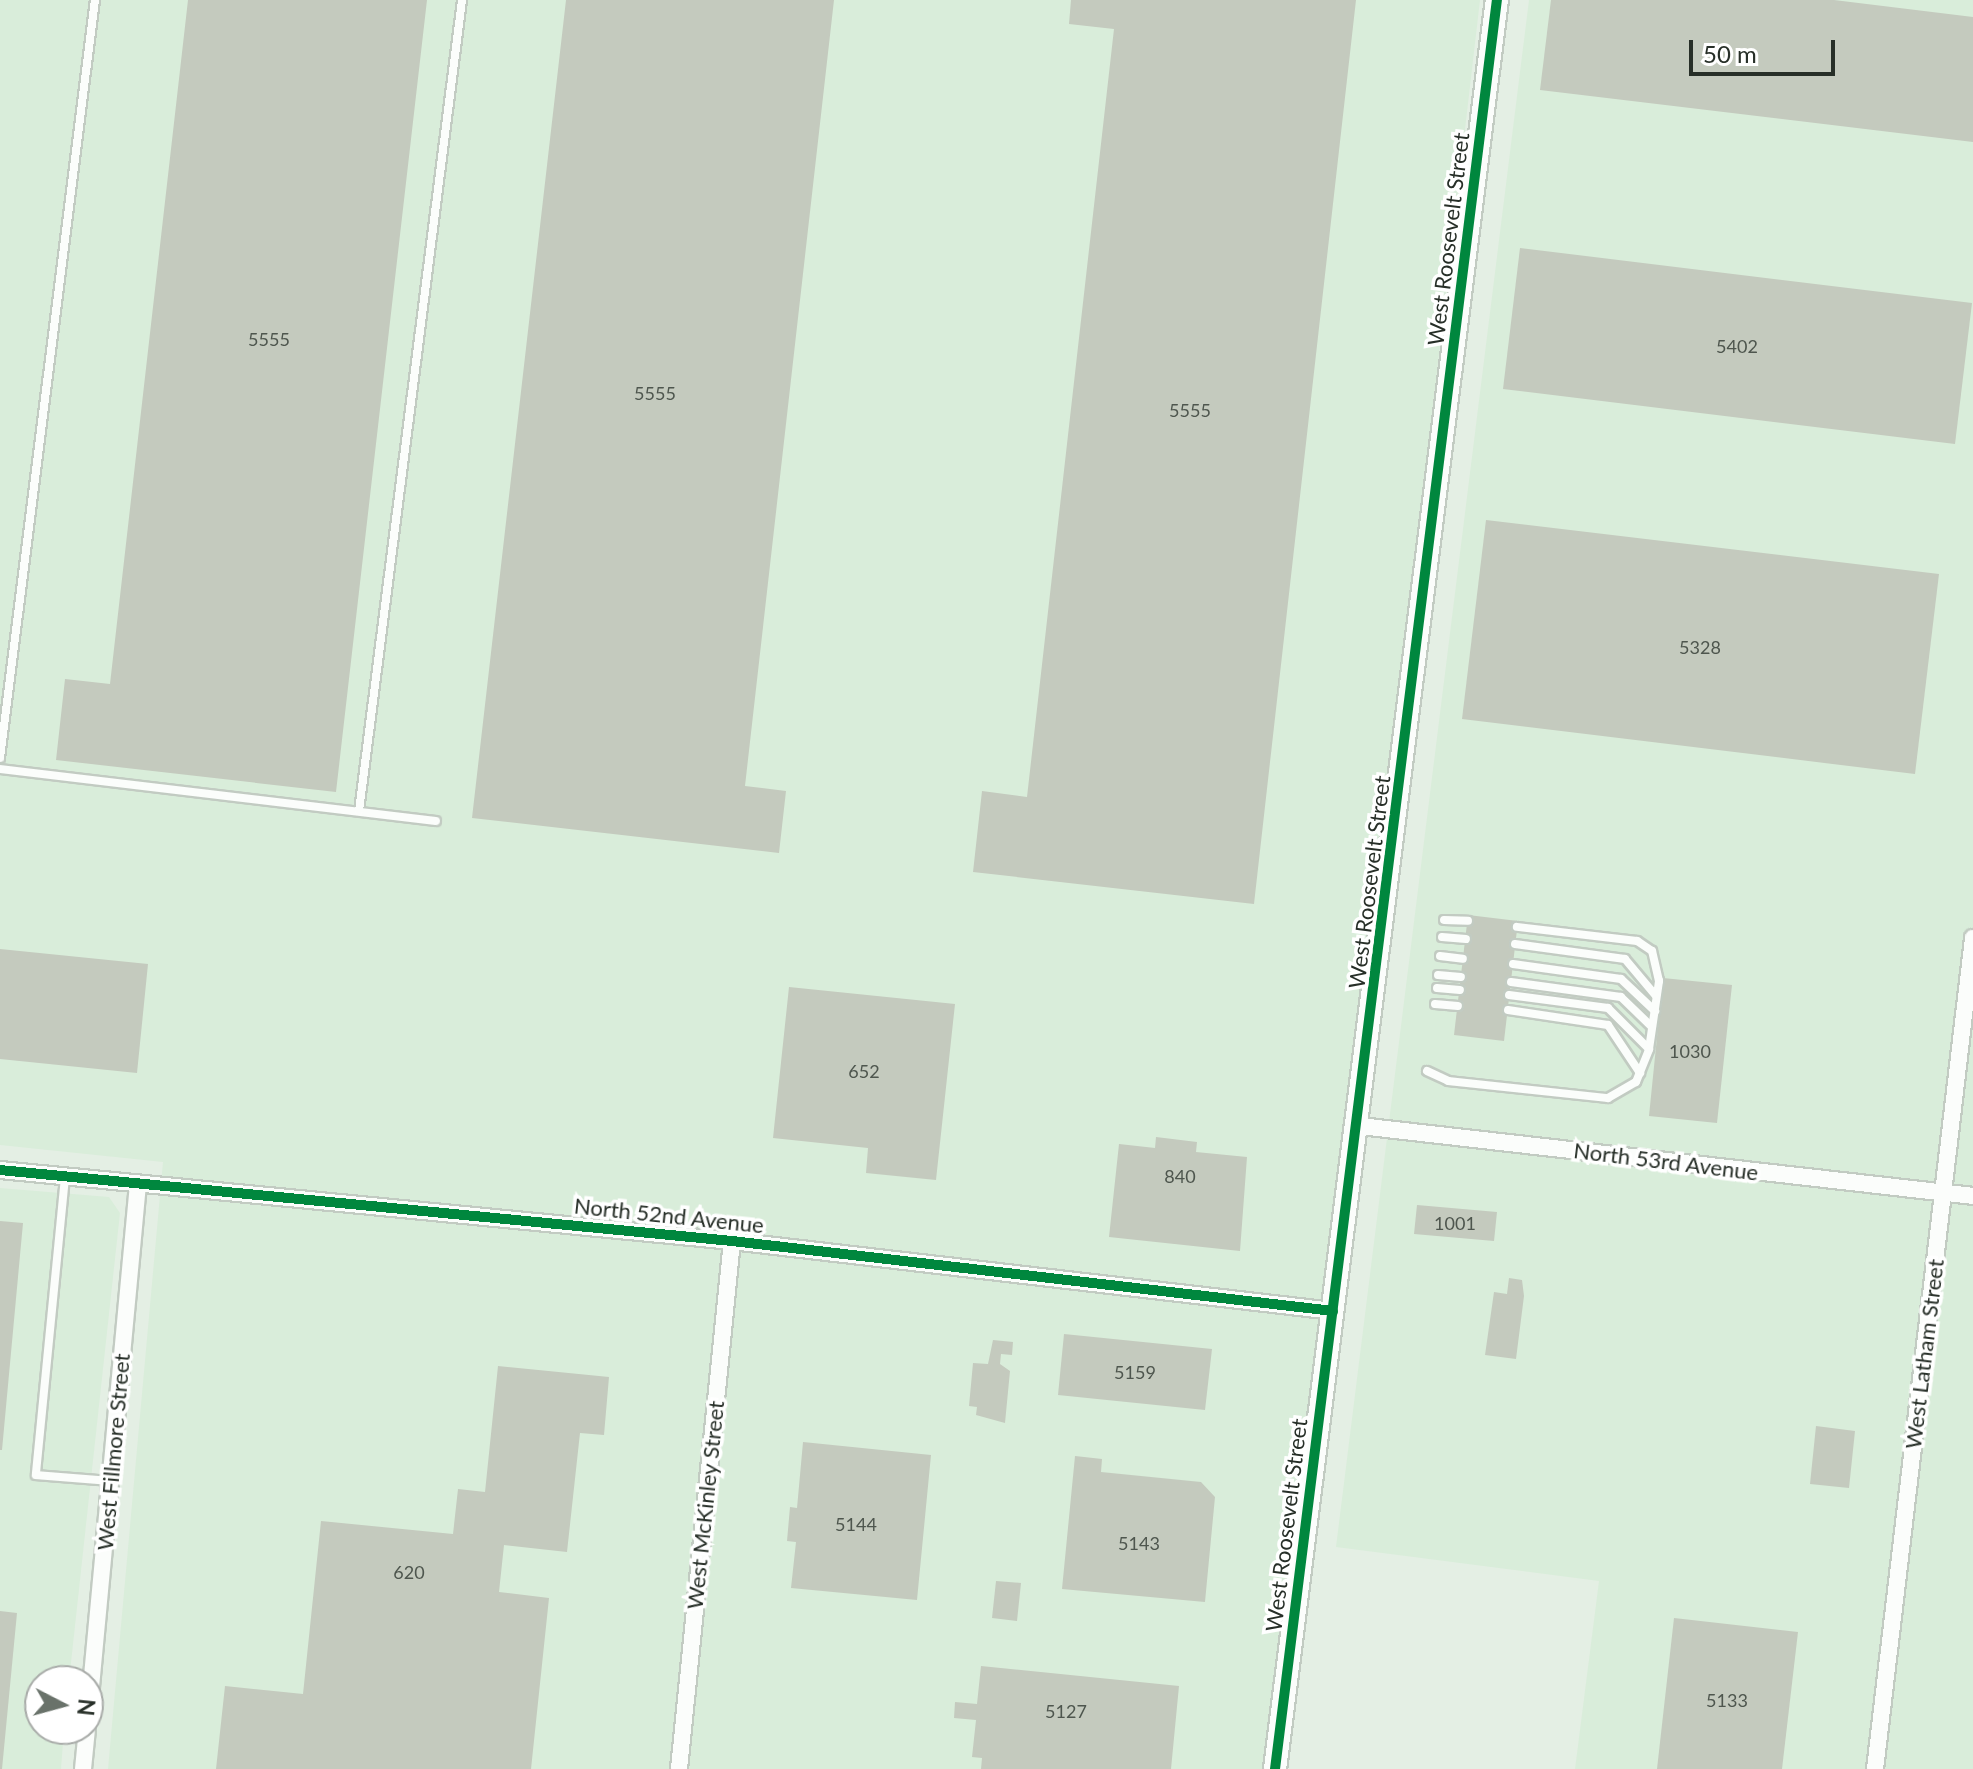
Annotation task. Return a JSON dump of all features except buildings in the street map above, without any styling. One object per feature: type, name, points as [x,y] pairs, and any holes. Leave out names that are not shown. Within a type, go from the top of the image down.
[{"type":"street","name":"West Roosevelt Street","points":[[1275,1769],[1333,1311],[1360,1126],[1497,0]]},
{"type":"street","name":"West Latham Street","points":[[1875,1769],[1973,938]]},
{"type":"street","name":"North 53rd Avenue","points":[[1360,1126],[1973,1196]]},
{"type":"street","name":"North 52nd Avenue","points":[[0,1170],[732,1241],[1333,1311]]},
{"type":"street","name":"West Fillmore Street","points":[[93,1665],[138,1184]]},
{"type":"street","name":"West McKinley Street","points":[[679,1769],[732,1241]]},
{"type":"street","points":[[83,1769],[85,1745]]},
{"type":"lane","points":[[0,758],[95,0]]},
{"type":"lane","points":[[359,811],[462,0]]},
{"type":"lane","points":[[0,769],[436,821]]},
{"type":"lane","points":[[1444,920],[1468,921]]},
{"type":"lane","points":[[1427,1071],[1448,1081],[1608,1098],[1636,1082],[1649,1049],[1657,997],[1652,951],[1637,941],[1517,927]]},
{"type":"lane","points":[[1442,937],[1466,939]]},
{"type":"lane","points":[[1515,944],[1625,959],[1657,997]]},
{"type":"lane","points":[[1440,956],[1463,959]]},
{"type":"lane","points":[[1513,964],[1621,979],[1655,1011]]},
{"type":"lane","points":[[1438,975],[1461,977]]},
{"type":"lane","points":[[1511,982],[1621,997],[1652,1027]]},
{"type":"lane","points":[[1437,988],[1460,990]]},
{"type":"lane","points":[[1509,995],[1608,1008],[1649,1049]]},
{"type":"lane","points":[[1435,1004],[1458,1006]]},
{"type":"lane","points":[[1508,1010],[1608,1025],[1640,1073]]},
{"type":"lane","points":[[65,1177],[36,1475],[110,1481]]},
{"type":"shaded area","points":[[0,0],[1480,0],[1275,1769],[108,1769],[163,1162],[0,1145]]},
{"type":"shaded area","points":[[1529,0],[1973,0],[1973,1769],[1575,1769],[1599,1581],[1336,1547]]},
{"type":"shaded area","points":[[0,1188],[109,1197],[120,1213],[71,1665],[24,1665],[24,1745],[63,1745],[61,1769],[0,1769]]},
{"type":"cycle path","points":[[1275,1769],[1497,0]]},
{"type":"cycle path","points":[[0,1170],[732,1241],[1333,1311]]}]
